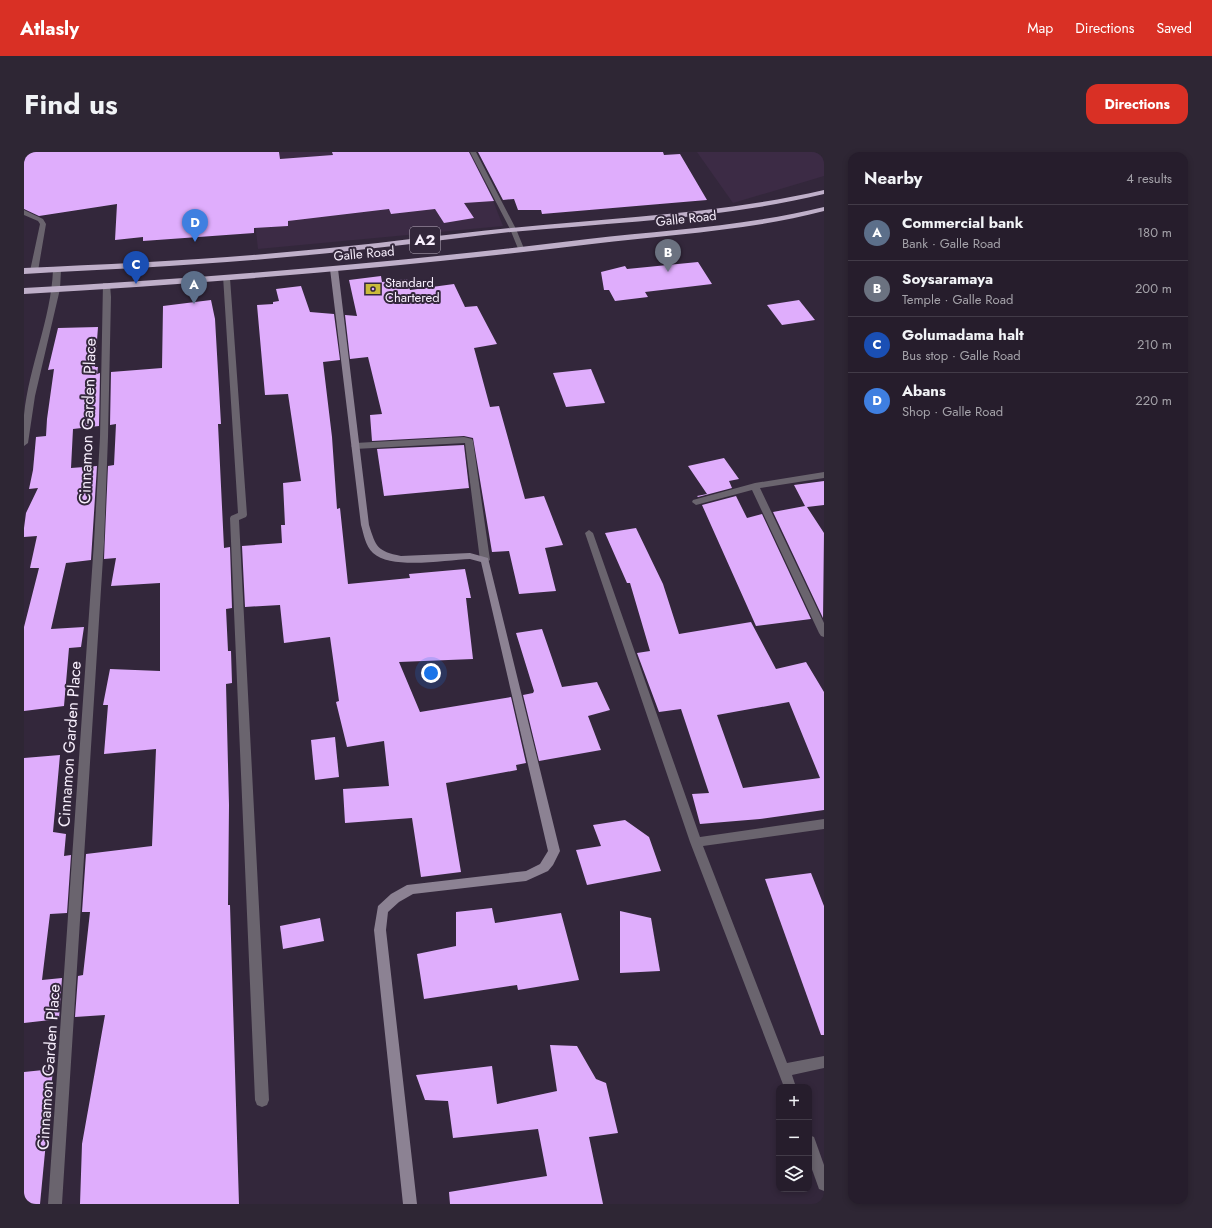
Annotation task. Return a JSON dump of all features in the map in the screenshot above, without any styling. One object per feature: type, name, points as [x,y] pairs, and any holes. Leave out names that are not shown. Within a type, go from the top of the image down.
[{"type":"highway","name":"Galle Road","points":[[24,271],[241,259],[338,250],[513,229],[648,219],[722,211],[766,205],[824,192]]},
{"type":"highway","name":"Galle Road","points":[[24,291],[226,278],[522,251],[657,233],[767,222],[824,209]]},
{"type":"street","points":[[473,152],[513,229],[522,251]]},
{"type":"street","points":[[24,212],[41,220],[43,224],[34,271]]},
{"type":"street","points":[[334,269],[365,525],[371,544],[378,552],[405,560],[419,561],[472,556],[485,560]]},
{"type":"street","points":[[24,443],[31,396],[56,289],[57,270]]},
{"type":"street","points":[[226,278],[243,515],[234,518],[262,1100]]},
{"type":"street","name":"Cinnamon Garden Place","points":[[54,1204],[99,542],[104,437],[106,285]]},
{"type":"street","points":[[356,446],[464,440],[469,441],[485,560],[554,851],[547,867],[540,872],[526,876],[411,889],[395,898],[382,910],[380,930],[410,1204]]},
{"type":"street","points":[[696,502],[755,486],[824,475]]},
{"type":"street","points":[[755,486],[824,633]]},
{"type":"street","points":[[589,533],[696,842],[789,1084]]},
{"type":"street","points":[[696,842],[824,824]]},
{"type":"street","points":[[784,1070],[824,1062]]},
{"type":"street","points":[[812,1150],[824,1184]]},
{"type":"shaded area","points":[[247,152],[474,152],[503,226],[258,249]]},
{"type":"shaded area","points":[[697,152],[824,152],[824,176],[733,203]]},
{"type":"building","points":[[24,152],[279,152],[280,159],[333,155],[332,152],[469,152],[494,201],[464,203],[474,218],[444,223],[435,209],[391,214],[389,209],[288,221],[288,226],[254,228],[254,233],[143,241],[143,237],[115,240],[117,204],[39,216],[24,209]]},
{"type":"building","points":[[478,152],[663,152],[664,155],[680,154],[707,200],[542,214],[541,210],[518,210],[514,199],[503,200]]},
{"type":"building","points":[[698,262],[712,284],[645,292],[648,297],[615,301],[609,290],[604,290],[601,272],[625,266],[627,269]]},
{"type":"building","points":[[381,276],[382,282],[407,279],[410,290],[454,284],[465,307],[477,306],[497,344],[474,348],[490,407],[499,406],[525,499],[544,496],[563,545],[545,548],[556,591],[519,594],[509,551],[492,552],[473,438],[464,436],[372,441],[370,415],[382,414],[368,357],[350,359],[345,315],[357,316],[349,280]]},
{"type":"building","points":[[301,286],[310,312],[334,314],[340,360],[323,362],[332,437],[337,509],[340,508],[348,584],[410,578],[409,574],[465,569],[471,598],[466,598],[473,659],[399,662],[420,712],[511,697],[526,763],[516,765],[517,770],[446,783],[461,872],[421,877],[412,818],[345,823],[343,789],[389,786],[384,741],[347,747],[336,702],[339,701],[330,637],[284,643],[280,605],[245,607],[242,546],[282,543],[281,525],[285,525],[283,483],[301,481],[288,394],[265,395],[257,305],[273,304],[273,302],[279,301],[276,289]]},
{"type":"building","points":[[211,300],[215,319],[221,424],[218,424],[224,548],[230,547],[232,608],[226,609],[228,651],[231,651],[232,683],[226,684],[229,805],[228,905],[230,905],[239,1204],[80,1204],[82,1144],[105,1015],[75,1017],[78,976],[83,975],[90,912],[82,912],[86,854],[152,846],[156,749],[104,754],[108,705],[103,705],[110,669],[160,671],[160,583],[111,586],[116,558],[104,559],[108,466],[114,465],[116,424],[110,425],[111,372],[162,368],[163,306]]},
{"type":"building","points":[[799,300],[815,320],[782,325],[767,305]]},
{"type":"building","points":[[98,327],[95,367],[98,367],[97,374],[100,373],[99,426],[73,429],[71,468],[97,466],[91,560],[66,563],[51,629],[84,627],[81,647],[69,648],[64,706],[24,711],[24,627],[39,568],[30,568],[37,536],[24,537],[24,528],[26,513],[38,488],[29,489],[33,470],[36,437],[46,436],[54,369],[48,370],[58,328]]},
{"type":"building","points":[[591,369],[605,403],[566,407],[553,373]]},
{"type":"building","points":[[464,445],[469,488],[384,496],[377,449]]},
{"type":"building","points":[[724,458],[739,479],[729,481],[732,488],[698,497],[697,496],[707,494],[688,466]]},
{"type":"building","points":[[824,481],[824,505],[807,507],[824,533],[823,618],[773,512],[805,506],[794,485]]},
{"type":"building","points":[[736,496],[747,518],[762,514],[811,619],[756,626],[702,505]]},
{"type":"building","points":[[636,528],[663,584],[679,634],[751,622],[776,669],[806,662],[824,692],[824,810],[760,819],[700,824],[692,794],[709,793],[681,709],[659,712],[637,653],[650,651],[630,583],[627,583],[605,533]],"holes":[[[789,702],[820,778],[743,788],[717,715]]]},
{"type":"building","points":[[542,629],[562,687],[597,682],[610,710],[588,716],[601,750],[539,761],[523,695],[533,693],[534,691],[516,633]]},
{"type":"building","points":[[335,737],[339,777],[315,780],[311,740]]},
{"type":"building","points":[[60,755],[53,832],[66,834],[64,856],[71,855],[67,913],[50,914],[42,980],[62,978],[59,1019],[24,1023],[24,758]]},
{"type":"building","points":[[625,820],[649,837],[661,871],[587,885],[576,850],[601,846],[593,825]]},
{"type":"building","points":[[811,873],[824,906],[824,1035],[821,1035],[765,879]]},
{"type":"building","points":[[492,908],[495,923],[561,913],[579,980],[518,990],[517,985],[424,999],[417,954],[456,946],[456,912]]},
{"type":"building","points":[[620,911],[651,918],[660,971],[620,973]]},
{"type":"building","points":[[320,918],[324,941],[283,949],[280,926]]},
{"type":"building","points":[[550,1045],[577,1046],[596,1079],[606,1083],[618,1133],[589,1137],[603,1204],[450,1204],[449,1192],[547,1176],[538,1129],[453,1138],[448,1101],[425,1100],[416,1075],[492,1066],[497,1104],[557,1091]]},
{"type":"building","points":[[53,1069],[40,1204],[24,1204],[24,1072]]},
{"type":"place","name":"Abans","points":[[195,242]]},
{"type":"place","name":"Soysaramaya","points":[[668,272]]},
{"type":"place","name":"Golumadama halt","points":[[136,284]]},
{"type":"place","name":"Standard Chartered","points":[[373,289]]},
{"type":"place","name":"Commercial bank","points":[[194,304]]}]
